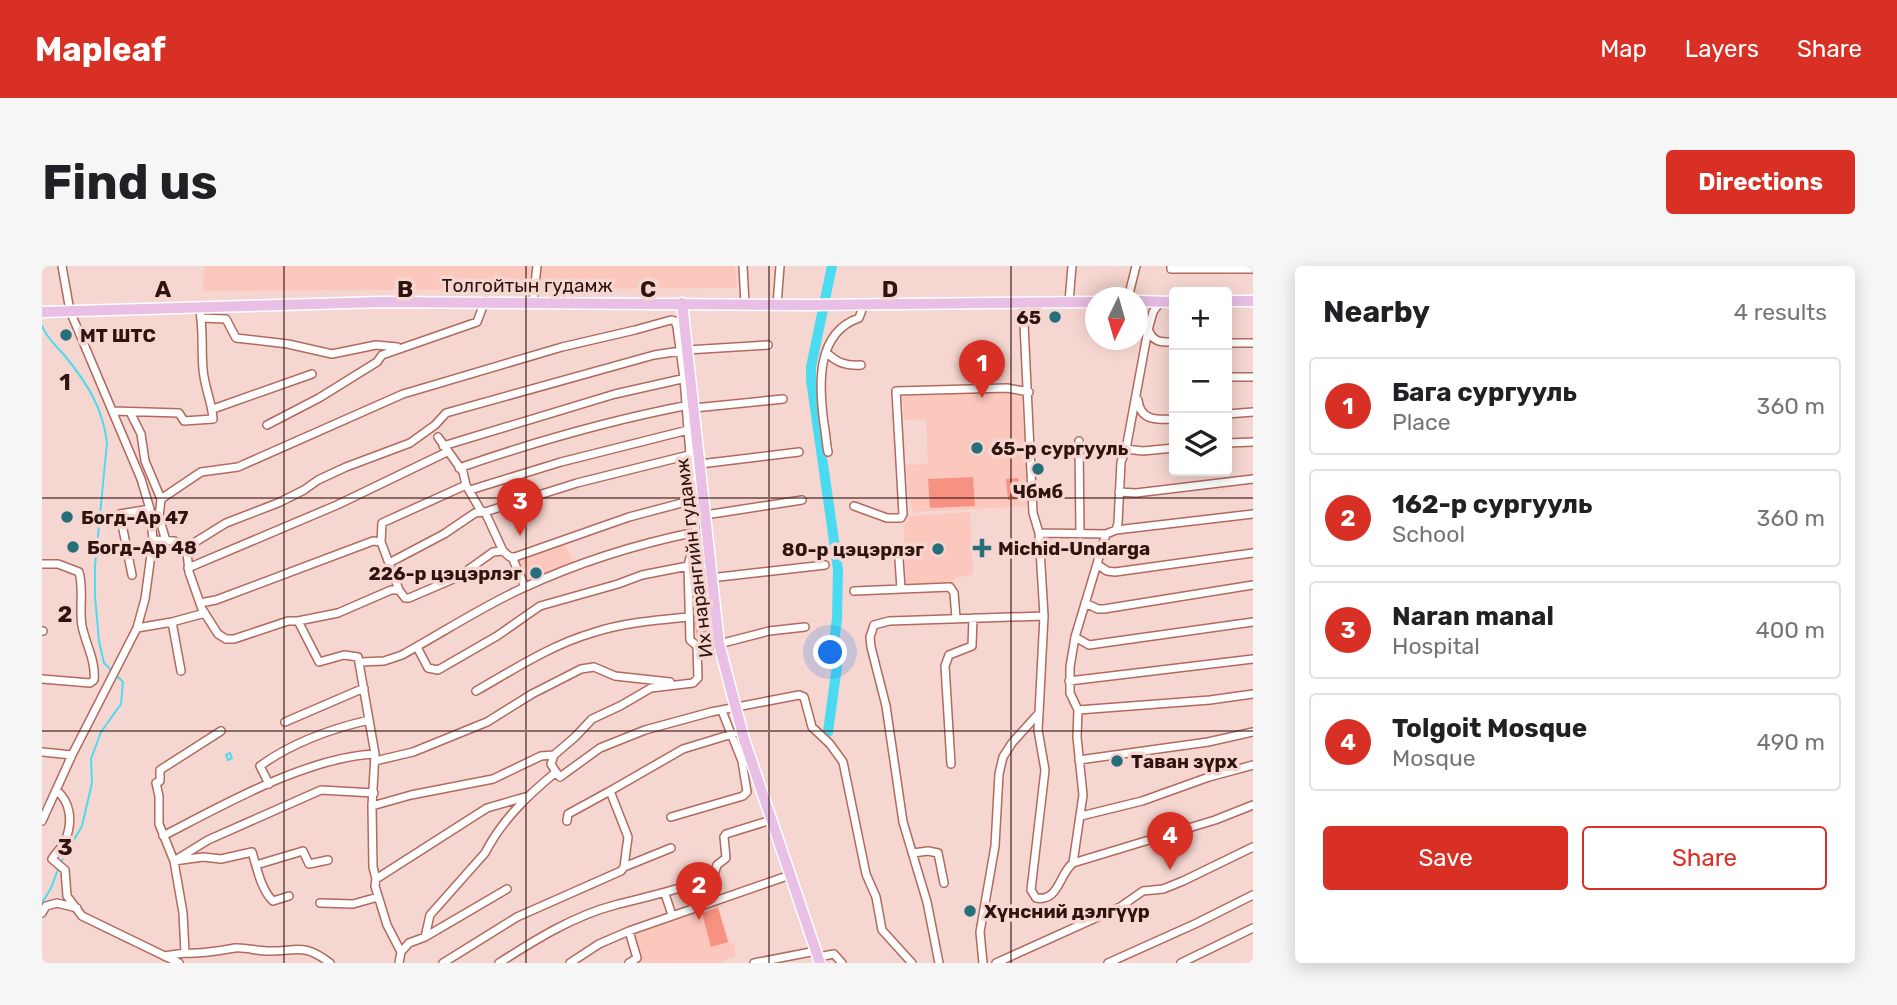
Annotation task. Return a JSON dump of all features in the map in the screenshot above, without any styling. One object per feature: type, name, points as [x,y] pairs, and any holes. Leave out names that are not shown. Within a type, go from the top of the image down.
[{"type":"main road","name":"Толгойтын гудамж","points":[[42,312],[485,301],[745,304],[1085,302]]},
{"type":"main road","points":[[1148,301],[1169,302]]},
{"type":"main road","points":[[1232,302],[1253,302]]},
{"type":"main road","name":"Их нарангийн гудамж","points":[[682,303],[681,327],[700,464],[710,578],[719,644],[736,709],[737,733],[771,820],[818,957]]},
{"type":"street","points":[[42,821],[72,755],[137,628],[145,599],[153,540],[150,509],[141,479],[70,312],[62,266]]},
{"type":"street","points":[[533,302],[537,266]]},
{"type":"street","points":[[743,266],[745,304]]},
{"type":"street","points":[[777,304],[780,266]]},
{"type":"street","points":[[1069,302],[1072,266]]},
{"type":"street","points":[[1131,287],[1136,266]]},
{"type":"street","points":[[1171,266],[1171,269],[1253,269]]},
{"type":"street","points":[[267,425],[319,398],[377,362],[382,355],[477,322],[485,301]]},
{"type":"street","points":[[1160,302],[1153,312],[1138,378],[1139,409],[1152,419],[1169,419]]},
{"type":"street","points":[[1023,303],[1033,513],[1039,533],[1044,616],[1038,730],[1045,769],[1032,894],[1036,898],[1049,898],[1054,894],[1065,869],[1073,863],[1215,820],[1253,805]]},
{"type":"street","points":[[828,452],[821,378],[827,352],[838,331],[859,318],[860,304]]},
{"type":"street","points":[[113,411],[179,413],[184,421],[203,422],[213,419],[203,372],[202,318],[199,307]]},
{"type":"street","points":[[202,318],[226,320],[236,338],[288,344],[332,354],[376,345],[401,348]]},
{"type":"street","points":[[161,499],[201,472],[238,467],[403,394],[562,347],[671,320],[681,327]]},
{"type":"street","points":[[1149,330],[1156,341],[1169,342]]},
{"type":"street","points":[[1232,343],[1253,343]]},
{"type":"street","points":[[184,549],[226,523],[278,503],[346,467],[410,443],[435,425],[446,413],[654,355],[684,350],[768,345]]},
{"type":"street","points":[[827,352],[836,362],[861,365]]},
{"type":"street","points":[[213,409],[312,374]]},
{"type":"street","points":[[1232,377],[1253,377]]},
{"type":"street","points":[[188,568],[337,505],[445,449],[615,394],[687,378]]},
{"type":"street","points":[[854,506],[887,518],[901,518],[896,391],[1007,388],[1029,392]]},
{"type":"street","points":[[1116,530],[1121,462],[1138,393]]},
{"type":"street","points":[[459,468],[574,432],[653,412],[691,406],[783,399]]},
{"type":"street","points":[[691,406],[688,430],[696,532],[688,566],[690,640],[697,646],[719,644],[769,631],[806,627]]},
{"type":"street","points":[[130,412],[141,434],[145,461],[161,499],[159,517],[166,541]]},
{"type":"street","points":[[1232,414],[1253,412]]},
{"type":"street","points":[[503,551],[493,552],[458,576],[405,598],[399,590],[382,542],[382,523],[468,488],[688,430]]},
{"type":"street","points":[[438,437],[463,472],[468,488],[481,511],[485,512],[503,551],[512,557],[525,587]]},
{"type":"street","points":[[1079,441],[1080,534]]},
{"type":"street","points":[[1232,443],[1253,442]]},
{"type":"street","points":[[1126,449],[1143,451],[1169,448]]},
{"type":"street","points":[[700,464],[799,452]]},
{"type":"street","points":[[389,564],[444,534],[475,513],[577,483],[689,455]]},
{"type":"street","points":[[1119,492],[1136,493],[1253,479]]},
{"type":"street","points":[[512,557],[629,517],[693,500]]},
{"type":"street","points":[[705,515],[802,500]]},
{"type":"street","points":[[132,575],[120,513],[150,509]]},
{"type":"street","points":[[1039,533],[1106,534],[1116,530],[1253,514]]},
{"type":"street","points":[[361,662],[384,661],[417,647],[525,587],[599,557],[696,532]]},
{"type":"street","points":[[1073,863],[1083,794],[1078,710],[1070,693],[1069,681],[1075,637],[1106,534]]},
{"type":"street","points":[[153,540],[182,544],[200,603],[218,634],[226,639],[234,639],[288,621],[338,613],[391,590],[399,590]]},
{"type":"street","points":[[200,603],[216,600],[373,541],[382,542]]},
{"type":"street","points":[[1098,565],[1107,571],[1115,572],[1253,553]]},
{"type":"street","points":[[899,559],[901,589]]},
{"type":"street","points":[[42,564],[58,564],[79,572],[82,583],[82,626],[93,658],[94,680],[90,683],[42,679]]},
{"type":"street","points":[[710,578],[825,565]]},
{"type":"street","points":[[417,647],[428,668],[438,670],[497,636],[540,606],[642,575],[688,566]]},
{"type":"street","points":[[1085,603],[1104,609],[1253,585]]},
{"type":"street","points":[[854,591],[950,587],[954,593],[956,618]]},
{"type":"street","points":[[137,628],[205,613]]},
{"type":"street","points":[[939,963],[927,902],[904,822],[886,706],[871,647],[871,631],[874,625],[889,621],[1044,616]]},
{"type":"street","points":[[476,691],[558,645],[593,632],[688,617]]},
{"type":"street","points":[[951,764],[945,666],[948,655],[972,646],[973,618]]},
{"type":"street","points":[[298,621],[319,662],[344,655],[358,657],[361,662],[375,758],[372,806],[375,886],[391,935],[401,951]]},
{"type":"street","points":[[172,622],[181,671]]},
{"type":"street","points":[[1075,637],[1089,645],[1253,622]]},
{"type":"street","points":[[697,646],[698,678],[693,683],[651,688],[592,719],[554,755],[551,764],[556,772],[560,777],[600,748],[645,730],[799,695],[804,697],[812,727],[830,744],[843,762],[866,874],[876,897],[883,930],[912,963]]},
{"type":"street","points":[[1069,681],[1253,659]]},
{"type":"street","points":[[163,836],[248,792],[318,765],[362,754],[375,758],[413,752],[487,722],[581,669],[594,667],[615,676],[678,684]]},
{"type":"street","points":[[285,722],[364,688]]},
{"type":"street","points":[[1078,710],[1253,694]]},
{"type":"street","points":[[567,821],[568,814],[683,749],[737,733],[722,711]]},
{"type":"street","points":[[983,963],[980,932],[995,846],[999,774],[1003,757],[1012,743],[1039,713]]},
{"type":"street","points":[[269,784],[260,765],[273,756],[302,741],[369,720]]},
{"type":"street","points":[[185,953],[186,930],[174,860],[159,824],[156,783],[160,781],[160,770],[221,731]]},
{"type":"street","points":[[1079,760],[1253,733]]},
{"type":"street","points":[[42,752],[72,755]]},
{"type":"street","points":[[372,806],[411,795],[493,779],[541,756],[554,755]]},
{"type":"street","points":[[671,817],[743,796],[747,792],[746,759]]},
{"type":"street","points":[[1081,816],[1142,801],[1209,776],[1253,765]]},
{"type":"street","points":[[425,937],[430,915],[485,853],[491,840],[525,797],[556,772]]},
{"type":"street","points":[[56,790],[65,798],[69,817],[65,840],[52,859],[65,870],[67,896],[82,916],[179,963]]},
{"type":"street","points":[[174,860],[208,840],[321,790],[374,793]]},
{"type":"street","points":[[610,791],[628,837],[624,867]]},
{"type":"street","points":[[376,879],[487,808],[525,797]]},
{"type":"street","points":[[499,963],[559,927],[614,905],[665,894],[714,875],[717,865],[726,858],[724,837],[728,832],[771,820]]},
{"type":"street","points":[[996,963],[1120,907],[1143,891],[1183,881],[1253,847]]},
{"type":"street","points":[[443,963],[517,917],[671,848]]},
{"type":"street","points":[[256,864],[303,851],[309,864],[328,860]]},
{"type":"street","points":[[174,860],[203,857],[220,859],[253,852],[269,897],[273,901],[289,896]]},
{"type":"street","points":[[913,853],[936,852],[944,883]]},
{"type":"street","points":[[570,963],[599,944],[629,930],[790,875]]},
{"type":"street","points":[[399,963],[401,951],[409,943],[425,937],[507,890]]},
{"type":"street","points":[[665,894],[672,915]]},
{"type":"street","points":[[1108,963],[1253,895]]},
{"type":"street","points":[[320,903],[353,905],[378,897]]},
{"type":"street","points":[[42,913],[46,906],[57,903],[78,909]]},
{"type":"street","points":[[1181,963],[1253,928]]},
{"type":"street","points":[[629,930],[638,961],[629,963]]},
{"type":"street","points":[[164,956],[237,948],[266,951],[294,948],[304,949],[330,963]]},
{"type":"street","points":[[754,963],[834,954],[842,963]]},
{"type":"shaded area","points":[[204,266],[735,266],[737,288],[203,291]]},
{"type":"shaded area","name":"65-р сургууль","points":[[1000,391],[1025,398],[1022,405],[1030,506],[913,512],[906,465],[928,464],[926,419],[904,420],[902,397]]},
{"type":"shaded area","points":[[973,477],[975,506],[930,508],[928,479]]},
{"type":"shaded area","points":[[1018,478],[1020,499],[1008,500],[1006,479]]},
{"type":"shaded area","name":"80-р цэцэрлэг","points":[[970,512],[973,574],[954,579],[954,584],[906,586],[904,525],[911,516]]},
{"type":"shaded area","name":"226-р цэцэрлэг","points":[[564,542],[574,563],[527,584],[515,560]]},
{"type":"shaded area","points":[[707,613],[710,635],[697,637],[694,615]]},
{"type":"shaded area","points":[[718,904],[730,943],[734,943],[735,956],[719,963],[639,963],[633,935]]},
{"type":"shaded area","points":[[718,908],[728,942],[711,947],[702,913]]},
{"type":"waterway","points":[[828,732],[837,666],[835,634],[838,569],[811,367],[832,266]]},
{"type":"waterway","points":[[42,326],[87,386],[98,407],[105,430],[107,443],[95,566],[95,596],[99,641],[104,663],[112,671]]},
{"type":"waterway","points":[[61,862],[82,826],[92,783],[91,759],[101,732],[121,704],[123,682],[116,675]]},
{"type":"waterway","points":[[230,753],[232,758],[228,760],[226,755],[230,753]]},
{"type":"waterway","points":[[42,903],[59,867]]},
{"type":"place","name":"65","points":[[1055,317]]},
{"type":"place","name":"MТ ШТС","points":[[66,335]]},
{"type":"place","name":"Бага сургууль","points":[[982,398]]},
{"type":"place","name":"65-р сургууль","points":[[977,448]]},
{"type":"place","name":"Чбмб","points":[[1038,469]]},
{"type":"place","name":"Богд-Ар 47","points":[[67,517]]},
{"type":"place","name":"Naran manal","points":[[520,536]]},
{"type":"place","name":"Богд-Ар 48","points":[[73,547]]},
{"type":"place","name":"Michid-Undarga","points":[[982,548]]},
{"type":"place","name":"80-р цэцэрлэг","points":[[938,549]]},
{"type":"place","name":"226-р цэцэрлэг","points":[[536,573]]},
{"type":"place","name":"Таван зүрх","points":[[1117,761]]},
{"type":"place","name":"Tolgoit Mosque","points":[[1170,870]]},
{"type":"place","name":"Хүнсний дэлгүүр","points":[[970,911]]},
{"type":"place","name":"162-р сургууль","points":[[699,920]]}]
